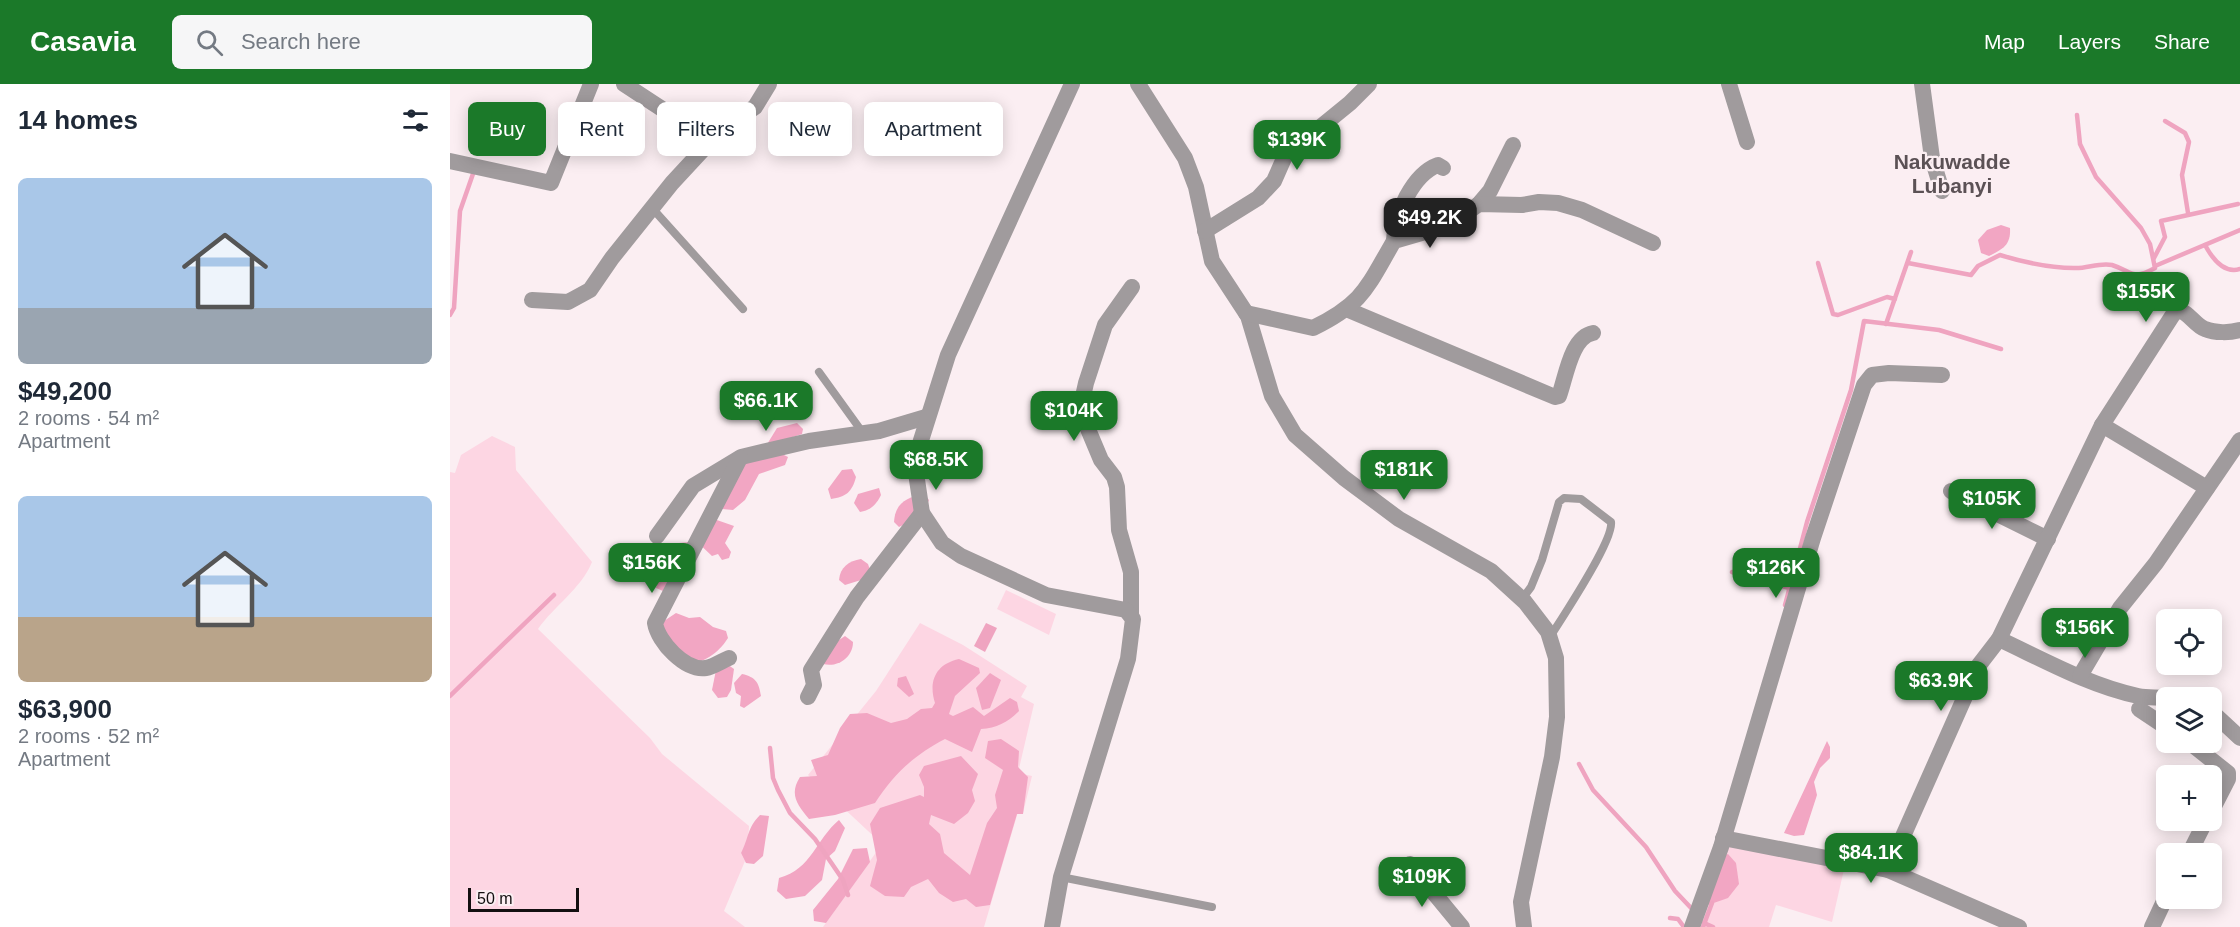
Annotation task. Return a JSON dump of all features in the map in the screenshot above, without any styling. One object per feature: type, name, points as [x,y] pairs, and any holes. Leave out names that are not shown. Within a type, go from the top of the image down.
[{"type":"street","points":[[450,161],[551,183],[591,84]]},
{"type":"street","points":[[624,84],[657,106]]},
{"type":"street","points":[[756,104],[769,84]]},
{"type":"street","points":[[1072,84],[948,355],[926,417],[916,460],[922,513],[942,543],[988,569],[1046,595],[1126,610],[1131,615]]},
{"type":"street","points":[[1138,84],[1185,158],[1196,188],[1212,261],[1245,313],[1272,396],[1295,435],[1344,478],[1399,519],[1491,572],[1522,599],[1548,632],[1556,658],[1557,717],[1552,757],[1521,902],[1524,927]]},
{"type":"street","points":[[1205,231],[1258,198],[1274,181],[1285,156],[1350,103],[1369,84]]},
{"type":"street","points":[[1729,84],[1747,142]]},
{"type":"street","points":[[1922,84],[1932,158],[1942,191]]},
{"type":"street","points":[[1394,241],[1449,225],[1479,204],[1490,191],[1513,145]]},
{"type":"street","points":[[532,300],[568,302],[590,290],[652,208],[698,156]]},
{"type":"street","points":[[1245,313],[1313,328],[1346,309],[1366,290],[1394,241],[1394,225],[1401,206],[1427,169],[1438,165],[1443,168]]},
{"type":"street","points":[[1479,204],[1558,203],[1600,217],[1653,243]]},
{"type":"street","points":[[1052,927],[1061,878],[1128,659],[1131,572],[1119,530],[1117,487],[1114,477],[1101,460],[1080,410],[1086,383],[1105,325],[1132,287]]},
{"type":"street","points":[[1346,309],[1555,397],[1559,396],[1578,341],[1586,334],[1593,333]]},
{"type":"street","points":[[1888,870],[1979,665],[2000,639],[2102,425],[2176,310],[2181,310],[2204,329],[2231,333],[2240,330]]},
{"type":"street","points":[[1692,927],[1724,838],[1812,538],[1864,385],[1872,375],[1889,373],[1942,375]]},
{"type":"street","points":[[657,536],[693,486],[741,457],[809,441],[863,434],[926,417]]},
{"type":"street","points":[[2102,425],[2207,488]]},
{"type":"street","points":[[2080,676],[2120,608],[2156,563],[2240,440]]},
{"type":"street","points":[[729,658],[706,668],[691,665],[669,649],[657,633],[655,623],[741,457]]},
{"type":"street","points":[[1951,491],[2048,539]]},
{"type":"street","points":[[808,697],[814,686],[812,670],[857,597],[922,513]]},
{"type":"street","points":[[2000,639],[2080,676],[2139,708],[2156,720]]},
{"type":"street","points":[[2139,708],[2156,702]]},
{"type":"street","points":[[2222,721],[2240,738]]},
{"type":"street","points":[[2203,753],[2218,765]]},
{"type":"street","points":[[2222,768],[2228,773],[2228,779],[2222,791]]},
{"type":"street","points":[[1724,838],[1888,870],[2019,927]]},
{"type":"street","points":[[1410,864],[1462,927]]},
{"type":"street","points":[[2152,927],[2160,909]]},
{"type":"lane","points":[[652,208],[743,309]]},
{"type":"lane","points":[[819,372],[863,434]]},
{"type":"lane","points":[[1522,599],[1531,587],[1559,502],[1564,498],[1581,499],[1611,522],[1610,533],[1600,553],[1550,638]]},
{"type":"lane","points":[[1061,878],[1212,907]]},
{"type":"shaded area","points":[[2001,225],[2010,228],[2009,239],[2002,249],[1989,256],[1981,253],[1978,240],[1987,230]]},
{"type":"shaded area","points":[[797,423],[803,429],[802,434],[766,446],[777,428]]},
{"type":"shaded area","points":[[492,436],[515,447],[516,470],[592,562],[581,581],[538,629],[650,738],[662,754],[749,826],[748,841],[741,853],[745,861],[724,911],[745,927],[450,927],[450,472],[455,473],[461,455]]},
{"type":"shaded area","points":[[778,452],[788,457],[785,465],[759,474],[745,500],[733,510],[722,509],[744,462]]},
{"type":"shaded area","points":[[852,469],[856,477],[853,486],[841,497],[831,499],[828,489],[842,470]]},
{"type":"shaded area","points":[[879,488],[881,495],[875,504],[860,512],[854,503],[858,494]]},
{"type":"shaded area","points":[[924,494],[929,500],[926,507],[909,522],[899,527],[894,522],[899,506],[907,499]]},
{"type":"shaded area","points":[[714,519],[734,526],[725,543],[731,552],[729,558],[722,560],[718,554],[712,556],[693,538]]},
{"type":"shaded area","points":[[689,542],[663,591],[656,588],[661,567],[679,543]]},
{"type":"shaded area","points":[[861,559],[868,564],[870,570],[861,580],[845,585],[839,580],[843,568]]},
{"type":"shaded area","points":[[1006,590],[1056,614],[1049,635],[997,609]]},
{"type":"shaded area","points":[[676,613],[689,618],[700,617],[713,627],[726,631],[728,638],[710,656],[686,666],[658,625]]},
{"type":"shaded area","points":[[920,623],[963,645],[1027,686],[1021,697],[1034,704],[1018,773],[1032,776],[1023,813],[1018,812],[984,927],[823,927],[882,844],[808,775],[876,691]]},
{"type":"shaded area","points":[[986,623],[997,628],[985,652],[974,646]]},
{"type":"shaded area","points":[[845,636],[853,642],[847,657],[839,663],[823,664],[833,644]]},
{"type":"shaded area","points":[[959,659],[979,668],[980,673],[955,696],[949,714],[953,716],[973,707],[984,716],[1010,698],[1017,702],[1019,711],[1002,724],[981,729],[972,752],[945,739],[924,752],[897,774],[875,803],[835,815],[809,819],[796,799],[797,783],[800,777],[817,776],[811,760],[828,755],[840,728],[850,714],[867,713],[891,723],[907,719],[921,709],[932,708],[935,703],[933,681],[939,669]]},
{"type":"shaded area","points":[[727,664],[734,669],[731,690],[727,697],[718,698],[712,690],[716,670]]},
{"type":"shaded area","points":[[990,673],[1001,680],[990,708],[982,710],[976,688]]},
{"type":"shaded area","points":[[742,674],[756,681],[761,696],[744,708],[740,706],[741,696],[736,693],[734,683]]},
{"type":"shaded area","points":[[906,676],[914,694],[909,697],[897,686],[898,678]]},
{"type":"shaded area","points":[[1001,739],[1019,751],[1018,767],[1028,777],[1023,814],[1017,814],[990,905],[976,907],[966,899],[953,902],[939,893],[928,879],[911,887],[904,897],[885,896],[870,886],[877,860],[870,824],[880,808],[920,795],[924,797],[924,787],[919,775],[924,766],[961,756],[978,774],[972,790],[975,801],[968,813],[954,824],[931,815],[929,824],[940,834],[944,853],[970,875],[987,823],[997,808],[995,795],[1003,770],[985,758],[988,741]]},
{"type":"shaded area","points":[[1827,741],[1830,747],[1830,758],[1820,768],[1814,782],[1817,795],[1804,835],[1794,836],[1784,833]]},
{"type":"shaded area","points":[[760,815],[769,816],[763,856],[754,864],[746,863],[741,853],[750,829]]},
{"type":"shaded area","points":[[839,820],[845,828],[835,851],[826,859],[822,880],[805,896],[786,899],[777,891],[779,878],[799,868]]},
{"type":"shaded area","points":[[1729,844],[1845,865],[1832,922],[1776,905],[1769,927],[1700,927]]},
{"type":"shaded area","points":[[867,848],[870,862],[826,923],[814,921],[813,910],[838,879],[853,849]]},
{"type":"shaded area","points":[[1728,854],[1736,863],[1739,884],[1728,898],[1708,905],[1723,856]]},
{"type":"waterway","points":[[1908,263],[1971,275],[1978,266],[2000,255],[2056,267],[2079,268],[2107,264],[2137,275],[2155,268],[2150,244],[2141,228],[2096,177],[2080,144],[2077,115]]},
{"type":"waterway","points":[[2165,121],[2185,133],[2189,142],[2182,175],[2188,213]]},
{"type":"waterway","points":[[450,315],[454,308],[460,211],[474,171]]},
{"type":"waterway","points":[[2154,258],[2165,237],[2161,221],[2238,204]]},
{"type":"waterway","points":[[2155,266],[2240,230]]},
{"type":"waterway","points":[[2205,245],[2219,264],[2229,269],[2240,269]]},
{"type":"waterway","points":[[1886,324],[1911,252]]},
{"type":"waterway","points":[[1818,263],[1833,314],[1838,315],[1887,297],[1895,299]]},
{"type":"waterway","points":[[1785,605],[1807,522],[1851,390],[1864,321],[1939,330],[2001,349]]},
{"type":"waterway","points":[[1732,572],[1789,588]]},
{"type":"waterway","points":[[450,696],[554,595]]},
{"type":"waterway","points":[[770,748],[773,778],[790,813],[815,839],[843,880],[848,895]]},
{"type":"waterway","points":[[1579,764],[1593,790],[1646,847],[1675,891],[1692,909]]},
{"type":"waterway","points":[[1703,927],[1712,903]]},
{"type":"waterway","points":[[1670,918],[1678,919],[1684,927]]},
{"type":"waterway","points":[[1704,923],[1713,927]]},
{"type":"district","name":"Nakuwadde Lubanyi","points":[[1952,174]]}]
